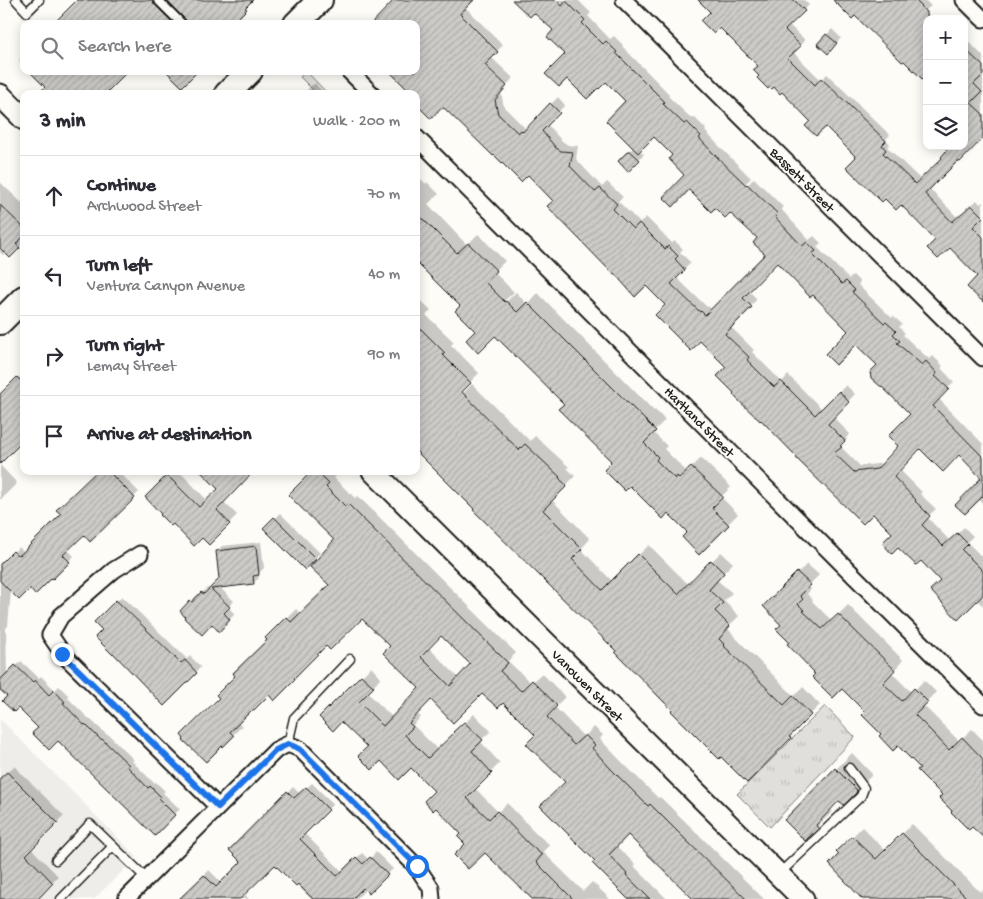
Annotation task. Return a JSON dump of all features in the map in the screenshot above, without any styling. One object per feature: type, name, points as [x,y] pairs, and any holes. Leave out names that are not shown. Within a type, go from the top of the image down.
[{"type":"main road","points":[[302,20],[320,0]]},
{"type":"main road","points":[[0,95],[20,115]]},
{"type":"main road","points":[[0,322],[20,302]]},
{"type":"main road","name":"Vanowen Street","points":[[377,475],[803,899]]},
{"type":"street","name":"Bassett Street","points":[[624,0],[983,358]]},
{"type":"street","points":[[964,0],[983,18]]},
{"type":"street","points":[[353,75],[368,90]]},
{"type":"street","name":"Hartland Street","points":[[420,142],[983,705]]},
{"type":"street","points":[[140,554],[114,570],[61,616],[50,635],[62,654],[218,807]]},
{"type":"street","points":[[126,899],[276,750],[288,744],[300,749],[417,866],[431,888],[432,899]]},
{"type":"lane","points":[[16,0],[27,12],[39,0]]},
{"type":"lane","points":[[158,0],[178,20]]},
{"type":"lane","points":[[288,744],[294,718],[350,659]]},
{"type":"lane","points":[[779,874],[860,796],[864,788],[849,768]]},
{"type":"lane","points":[[56,860],[90,824],[146,878]]},
{"type":"lane","points":[[61,899],[113,846]]},
{"type":"shaded area","points":[[0,719],[137,857],[94,899],[0,899]]},
{"type":"green space","points":[[302,75],[310,75],[324,90],[313,90],[300,77]]},
{"type":"green space","points":[[825,706],[855,737],[770,827],[737,794]]},
{"type":"building","points":[[77,0],[152,0],[170,20],[57,20]]},
{"type":"building","points":[[166,0],[253,0],[236,20],[186,20]]},
{"type":"building","points":[[394,0],[474,0],[460,14],[498,52],[485,65],[507,86],[495,100],[498,114],[518,133],[521,130],[523,132],[550,103],[560,113],[542,131],[556,148],[561,151],[573,152],[570,166],[595,192],[600,188],[617,204],[613,209],[633,229],[639,223],[665,249],[668,246],[678,256],[675,259],[685,270],[671,284],[705,315],[765,254],[753,243],[757,238],[730,213],[725,218],[715,208],[711,212],[689,190],[673,207],[663,197],[684,175],[669,159],[672,155],[654,137],[638,153],[606,121],[625,101],[606,82],[587,99],[567,79],[559,87],[545,74],[565,54],[547,37],[553,30],[534,13],[530,17],[512,0],[556,0],[562,6],[566,1],[585,20],[582,23],[603,44],[606,41],[665,102],[663,104],[684,124],[687,122],[701,136],[699,138],[713,153],[778,214],[775,217],[802,246],[807,242],[816,251],[812,254],[842,284],[846,281],[855,290],[852,292],[884,323],[886,322],[896,331],[893,334],[900,341],[897,343],[922,365],[926,361],[937,373],[935,376],[949,389],[933,406],[983,457],[983,496],[965,514],[955,505],[981,478],[959,455],[943,472],[920,449],[894,477],[930,516],[922,525],[943,546],[957,533],[968,544],[962,550],[983,571],[983,595],[958,620],[930,590],[940,581],[921,561],[916,565],[898,548],[892,554],[882,543],[892,533],[873,514],[863,524],[796,458],[761,420],[736,398],[734,393],[717,376],[726,367],[700,341],[691,351],[655,315],[665,305],[646,286],[635,297],[614,273],[547,206],[553,201],[528,175],[521,182],[444,108],[441,108],[431,119],[420,108],[420,90],[408,90],[393,75],[420,75],[420,20],[375,20]],"holes":[[[777,263],[810,297],[813,295],[848,331],[825,354],[836,365],[856,345],[877,365],[870,372],[871,378],[910,414],[888,436],[898,446],[877,469],[854,472],[834,453],[842,447],[840,446],[845,441],[828,424],[849,402],[839,391],[815,415],[781,381],[774,387],[747,360],[749,357],[725,334],[752,307],[743,298]]]},
{"type":"building","points":[[698,0],[794,0],[805,11],[785,30],[801,46],[788,58],[815,85],[821,78],[886,141],[882,145],[886,150],[883,153],[915,184],[942,158],[947,150],[968,150],[968,52],[983,66],[983,75],[974,84],[982,92],[971,103],[983,114],[983,138],[925,194],[952,222],[971,205],[983,217],[973,227],[983,237],[983,302],[967,287],[977,276],[950,248],[938,259],[927,248],[935,240],[901,205],[896,210],[885,199],[882,202],[846,167],[856,157],[826,127],[816,136],[805,126],[810,121],[782,92],[780,94],[774,87],[768,89],[757,78],[759,76],[753,70],[758,66],[720,28],[714,34],[701,21],[710,12]]},
{"type":"building","points":[[833,0],[915,0],[927,12],[927,15],[923,15],[923,80],[855,16],[852,19]]},
{"type":"building","points":[[826,34],[837,43],[828,54],[817,44]]},
{"type":"building","points":[[33,75],[124,75],[109,90],[42,90],[45,87]]},
{"type":"building","points":[[170,75],[194,75],[182,87]]},
{"type":"building","points":[[629,150],[640,160],[628,172],[618,161]]},
{"type":"building","points":[[0,205],[20,224],[20,240],[16,244],[20,248],[10,258],[0,248]]},
{"type":"building","points":[[420,216],[457,253],[468,243],[497,271],[486,283],[505,302],[517,312],[527,302],[656,431],[644,443],[658,457],[656,460],[675,479],[677,476],[679,478],[691,467],[723,497],[712,508],[729,525],[699,555],[682,537],[687,532],[668,513],[663,519],[630,486],[625,491],[604,470],[611,461],[558,409],[564,404],[495,336],[478,353],[466,340],[475,331],[455,311],[460,306],[420,266]]},
{"type":"building","points":[[420,328],[471,383],[462,392],[519,450],[525,444],[567,486],[543,510],[582,549],[572,559],[602,590],[638,554],[678,594],[711,560],[724,573],[709,590],[723,603],[715,611],[730,626],[719,639],[784,705],[793,696],[811,715],[747,783],[721,757],[719,759],[671,711],[616,651],[420,455]]},
{"type":"building","points":[[17,377],[20,380],[20,444],[0,464],[0,394]]},
{"type":"building","points":[[93,475],[112,475],[135,498],[90,542],[84,535],[63,555],[70,562],[35,595],[30,589],[19,600],[0,581],[0,564],[13,551],[20,555],[61,514],[56,510]]},
{"type":"building","points":[[167,475],[199,507],[218,489],[204,475],[250,475],[217,510],[230,524],[209,545],[202,538],[194,546],[173,524],[171,526],[160,515],[145,497]]},
{"type":"building","points":[[308,475],[320,475],[329,484],[326,487],[345,506],[348,504],[508,663],[500,671],[521,691],[532,680],[543,691],[557,706],[547,717],[574,745],[585,735],[595,745],[592,748],[611,769],[648,806],[650,804],[746,899],[693,899],[628,835],[609,855],[650,899],[628,899],[592,863],[595,861],[540,806],[565,782],[526,744],[535,735],[503,703],[498,708],[482,694],[453,723],[431,700],[409,723],[413,727],[405,735],[428,758],[464,722],[483,740],[472,751],[492,773],[467,798],[489,819],[497,811],[542,855],[536,862],[573,899],[532,899],[485,853],[468,869],[454,855],[465,844],[458,837],[461,834],[436,808],[433,811],[424,801],[434,791],[411,768],[399,780],[381,761],[372,770],[358,756],[367,747],[341,722],[333,731],[319,717],[361,675],[374,687],[359,702],[383,726],[419,688],[383,653],[390,646],[362,619],[330,650],[326,646],[274,701],[269,695],[252,710],[230,732],[234,736],[206,762],[183,740],[181,735],[219,698],[216,695],[235,676],[233,673],[267,640],[265,638],[286,617],[291,622],[329,585],[310,567],[334,540],[288,495]],"holes":[[[441,636],[470,664],[450,686],[421,657]]]},
{"type":"building","points":[[274,517],[316,559],[305,570],[263,528]]},
{"type":"building","points":[[256,546],[259,575],[253,576],[254,584],[211,589],[230,607],[224,613],[230,620],[219,632],[212,624],[202,635],[184,618],[180,611],[190,600],[192,602],[201,592],[204,594],[219,579],[216,551]]},
{"type":"building","points":[[797,572],[811,585],[800,596],[803,599],[798,604],[803,611],[822,629],[838,614],[895,670],[883,683],[902,701],[914,688],[928,702],[915,715],[949,750],[962,737],[983,759],[983,837],[972,827],[969,830],[951,812],[939,798],[942,795],[917,770],[920,768],[898,746],[893,751],[879,736],[881,734],[862,715],[865,712],[842,689],[833,698],[812,677],[815,674],[814,672],[787,644],[789,642],[776,629],[781,625],[763,606]]},
{"type":"building","points":[[116,600],[181,663],[185,660],[197,673],[164,706],[95,637],[102,630],[94,622]]},
{"type":"building","points":[[15,665],[33,682],[35,680],[49,695],[54,690],[65,702],[63,703],[84,725],[129,765],[128,767],[148,788],[150,786],[161,797],[159,799],[175,815],[155,836],[58,741],[49,750],[32,733],[38,728],[18,708],[14,712],[2,701],[7,696],[0,690],[0,680]]},
{"type":"building","points":[[835,768],[857,790],[856,793],[844,805],[839,801],[816,825],[818,828],[805,841],[784,820]]},
{"type":"building","points":[[7,772],[58,823],[26,855],[53,883],[38,899],[0,899],[0,778]]},
{"type":"building","points":[[306,787],[329,810],[300,839],[337,876],[356,857],[363,864],[370,857],[388,875],[369,894],[363,888],[352,899],[313,899],[298,884],[296,886],[275,865],[240,899],[179,899],[204,875],[216,887],[241,862],[229,850],[287,791],[294,798]]},
{"type":"building","points":[[902,833],[968,899],[862,899],[829,864],[839,854],[836,851],[852,836],[876,859]]},
{"type":"route","points":[[62,654],[218,807],[276,750],[288,744],[300,749],[417,866]]}]
